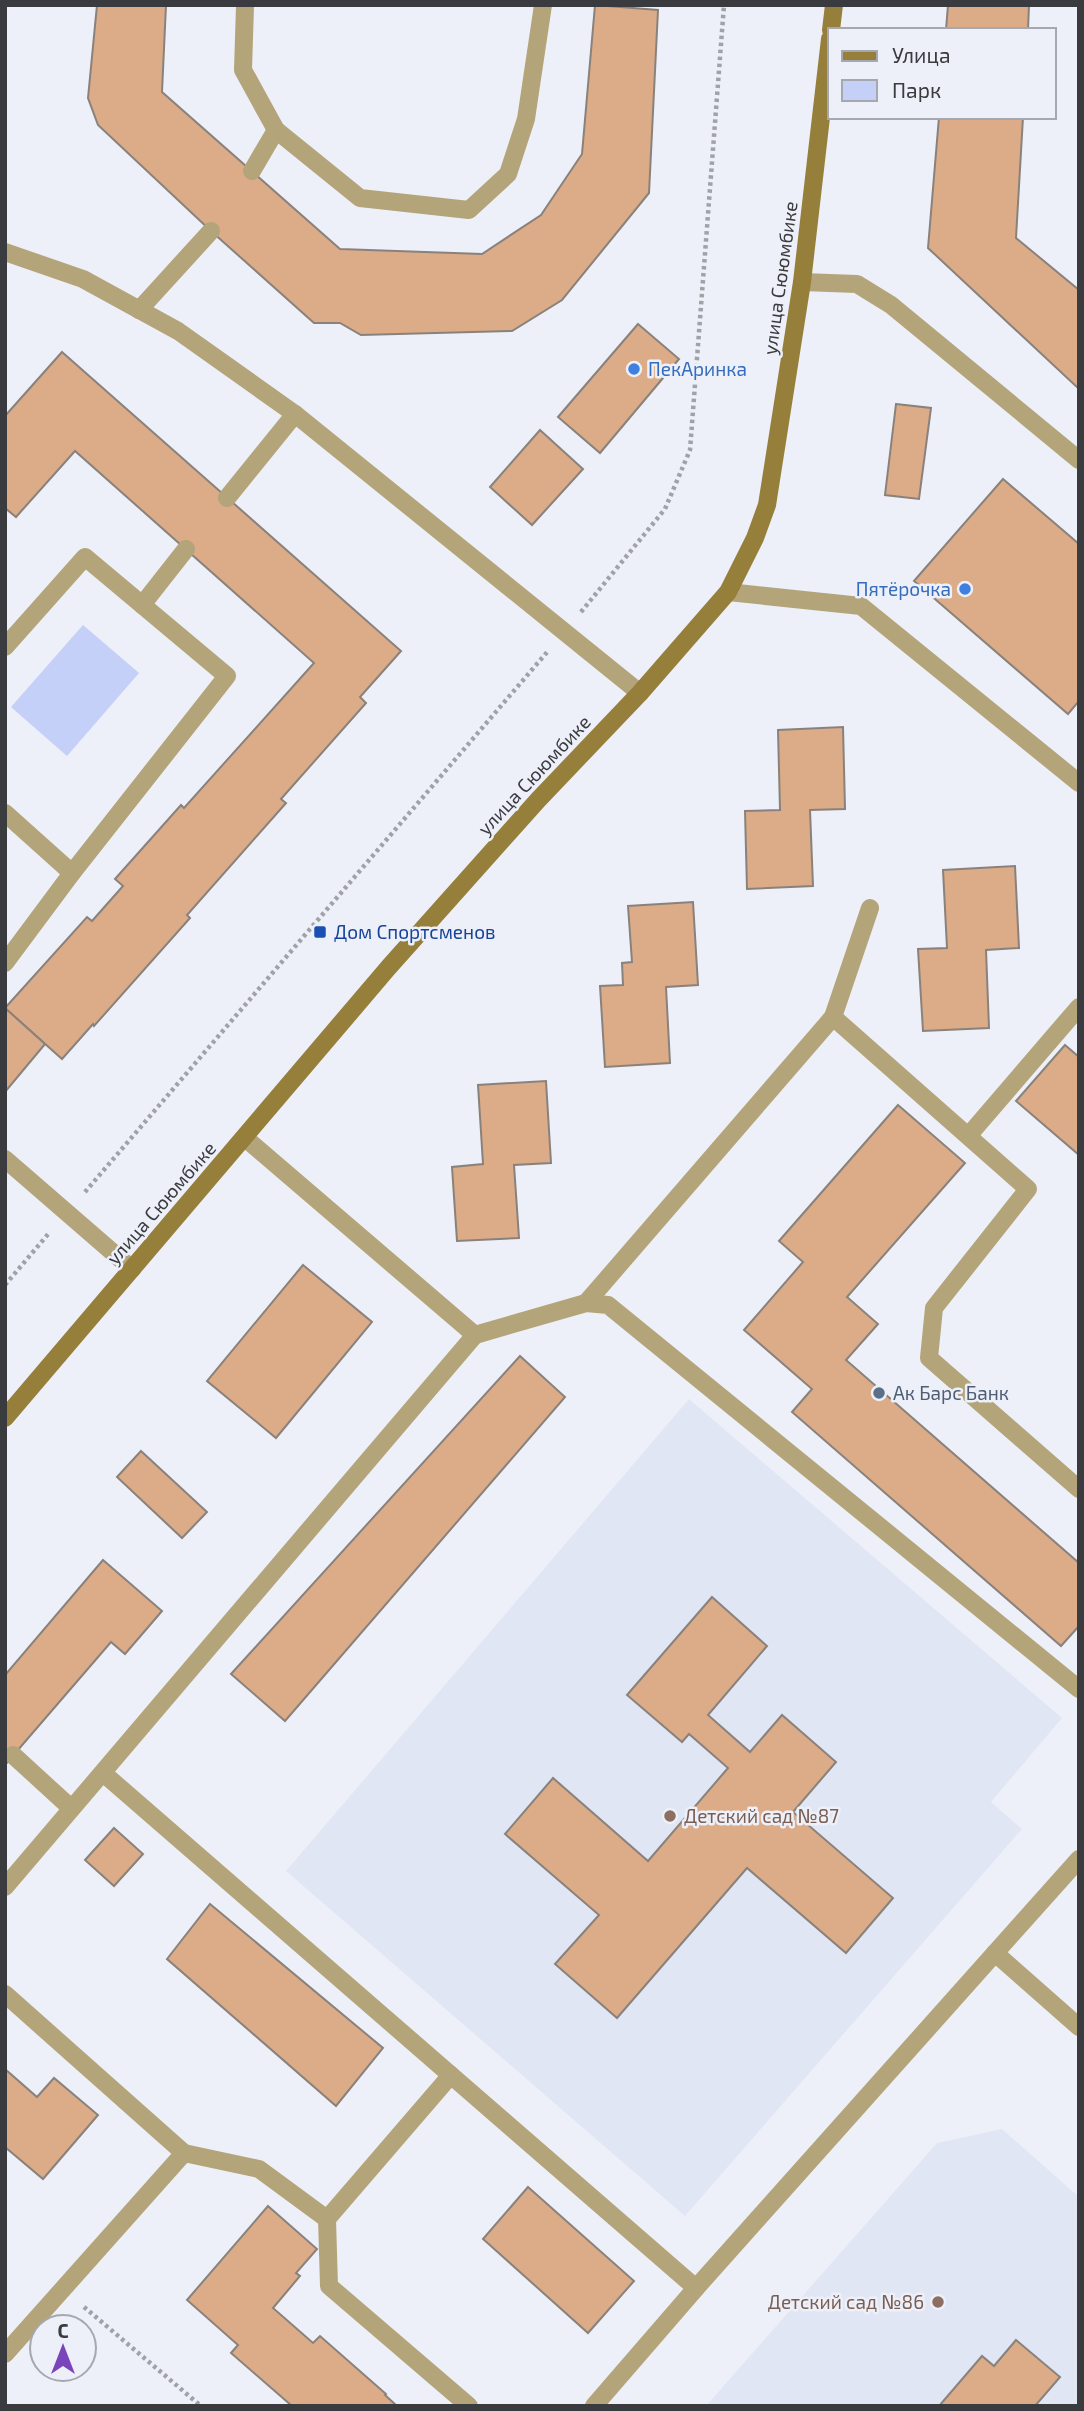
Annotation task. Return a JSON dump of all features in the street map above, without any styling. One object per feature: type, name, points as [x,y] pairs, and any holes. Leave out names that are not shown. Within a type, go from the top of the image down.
[{"type":"street","points":[[245,6],[243,70],[276,130],[360,198],[469,210],[508,174],[526,119],[543,5]]},
{"type":"street","points":[[831,28],[834,5]]},
{"type":"street","name":"улица Сююмбике","points":[[5,1418],[388,968],[729,592],[755,538],[767,505],[802,282],[828,56]]},
{"type":"street","points":[[253,171],[276,130]]},
{"type":"street","points":[[139,310],[211,231]]},
{"type":"street","points":[[5,252],[83,279],[178,331],[295,414],[640,693]]},
{"type":"street","points":[[802,282],[857,284],[891,305],[1079,460]]},
{"type":"street","points":[[227,498],[295,414]]},
{"type":"street","points":[[142,605],[186,549]]},
{"type":"street","points":[[5,647],[85,557],[227,676],[5,963]]},
{"type":"street","points":[[729,592],[861,606],[1079,783]]},
{"type":"street","points":[[5,813],[72,873]]},
{"type":"street","points":[[586,1303],[832,1017],[870,908]]},
{"type":"street","points":[[969,1135],[1079,1007]]},
{"type":"street","points":[[832,1017],[1028,1189],[934,1308],[929,1358],[1079,1489]]},
{"type":"street","points":[[245,1138],[475,1335]]},
{"type":"street","points":[[5,1159],[132,1269]]},
{"type":"street","points":[[5,1886],[475,1335],[586,1303],[608,1305],[1079,1689]]},
{"type":"street","points":[[13,1755],[71,1808]]},
{"type":"street","points":[[103,1773],[696,2288]]},
{"type":"street","points":[[594,2406],[1079,1859]]},
{"type":"street","points":[[995,1953],[1079,2027]]},
{"type":"street","points":[[5,1994],[184,2153],[259,2169],[327,2219]]},
{"type":"street","points":[[451,2075],[327,2219],[329,2286],[469,2406]]},
{"type":"street","points":[[5,2354],[184,2153]]},
{"type":"path","points":[[5,1285],[564,632],[665,509],[690,450],[724,5]]},
{"type":"path","points":[[62,2289],[201,2406]]},
{"type":"shaded area","name":"Детский сад №87","points":[[689,1399],[1062,1718],[991,1802],[1022,1829],[685,2216],[286,1871]]},
{"type":"shaded area","name":"Детский сад №86","points":[[1002,2129],[1079,2197],[1079,2406],[706,2406],[937,2143]]},
{"type":"green space","points":[[83,625],[139,673],[67,756],[11,707]]},
{"type":"building","points":[[97,5],[166,5],[162,92],[340,249],[482,254],[541,215],[582,154],[595,5],[658,10],[649,193],[562,300],[512,331],[361,335],[340,323],[314,323],[98,125],[88,98]]},
{"type":"building","points":[[948,5],[1029,5],[1028,28],[946,28]]},
{"type":"building","points":[[939,119],[1023,119],[1016,238],[1079,290],[1079,389],[928,248]]},
{"type":"building","points":[[638,324],[679,359],[600,453],[558,417]]},
{"type":"building","points":[[62,352],[401,651],[360,697],[366,703],[281,799],[286,803],[187,915],[190,918],[62,1059],[5,1008],[87,917],[92,921],[123,886],[115,879],[181,805],[184,808],[314,663],[75,451],[16,517],[5,508],[5,416]]},
{"type":"building","points":[[896,404],[931,408],[919,499],[885,495]]},
{"type":"building","points":[[540,430],[583,469],[532,525],[490,487]]},
{"type":"building","points":[[1003,479],[1079,544],[1079,701],[1068,714],[914,581]]},
{"type":"building","points":[[843,727],[845,809],[810,810],[813,886],[747,889],[745,811],[780,810],[778,730]]},
{"type":"building","points":[[1015,866],[1019,948],[986,950],[989,1028],[923,1031],[918,949],[947,948],[943,870]]},
{"type":"building","points":[[693,902],[698,985],[666,987],[670,1063],[605,1067],[600,986],[623,985],[622,963],[632,962],[628,906]]},
{"type":"building","points":[[5,1008],[45,1044],[5,1092]]},
{"type":"building","points":[[1065,1045],[1079,1057],[1079,1155],[1016,1101]]},
{"type":"building","points":[[546,1081],[551,1163],[514,1165],[519,1238],[457,1241],[452,1167],[483,1164],[478,1085]]},
{"type":"building","points":[[898,1105],[965,1163],[847,1297],[878,1324],[846,1360],[1079,1563],[1079,1626],[1061,1646],[792,1412],[812,1389],[744,1330],[803,1262],[779,1241]]},
{"type":"building","points":[[303,1265],[372,1322],[276,1438],[207,1381]]},
{"type":"building","points":[[520,1356],[565,1397],[285,1721],[231,1674]]},
{"type":"building","points":[[141,1451],[207,1512],[182,1538],[117,1477]]},
{"type":"building","points":[[103,1560],[162,1611],[125,1654],[111,1642],[5,1765],[5,1675]]},
{"type":"building","points":[[712,1597],[767,1646],[708,1715],[750,1752],[782,1715],[836,1762],[793,1812],[893,1898],[846,1953],[747,1868],[617,2018],[555,1964],[599,1915],[505,1834],[553,1778],[648,1861],[728,1768],[689,1734],[682,1742],[627,1695]]},
{"type":"building","points":[[114,1828],[143,1854],[114,1886],[85,1860]]},
{"type":"building","points":[[210,1904],[383,2048],[336,2106],[167,1959]]},
{"type":"building","points":[[5,2069],[37,2097],[54,2078],[98,2115],[43,2179],[5,2147]]},
{"type":"building","points":[[528,2187],[634,2281],[588,2333],[483,2239]]},
{"type":"building","points":[[268,2206],[317,2249],[296,2273],[300,2276],[273,2308],[313,2343],[320,2336],[397,2406],[292,2406],[231,2353],[238,2345],[187,2300]]},
{"type":"building","points":[[1016,2340],[1060,2377],[1035,2406],[939,2406],[982,2356],[994,2366]]},
{"type":"place","name":"ПекАринка","points":[[634,369]]},
{"type":"place","name":"Пятёрочка","points":[[965,589]]},
{"type":"place","name":"Дом Спортсменов","points":[[320,932]]},
{"type":"place","name":"Ак Барс Банк","points":[[879,1393]]},
{"type":"place","name":"Детский сад №87","points":[[670,1816]]},
{"type":"place","name":"Детский сад №86","points":[[938,2302]]}]
